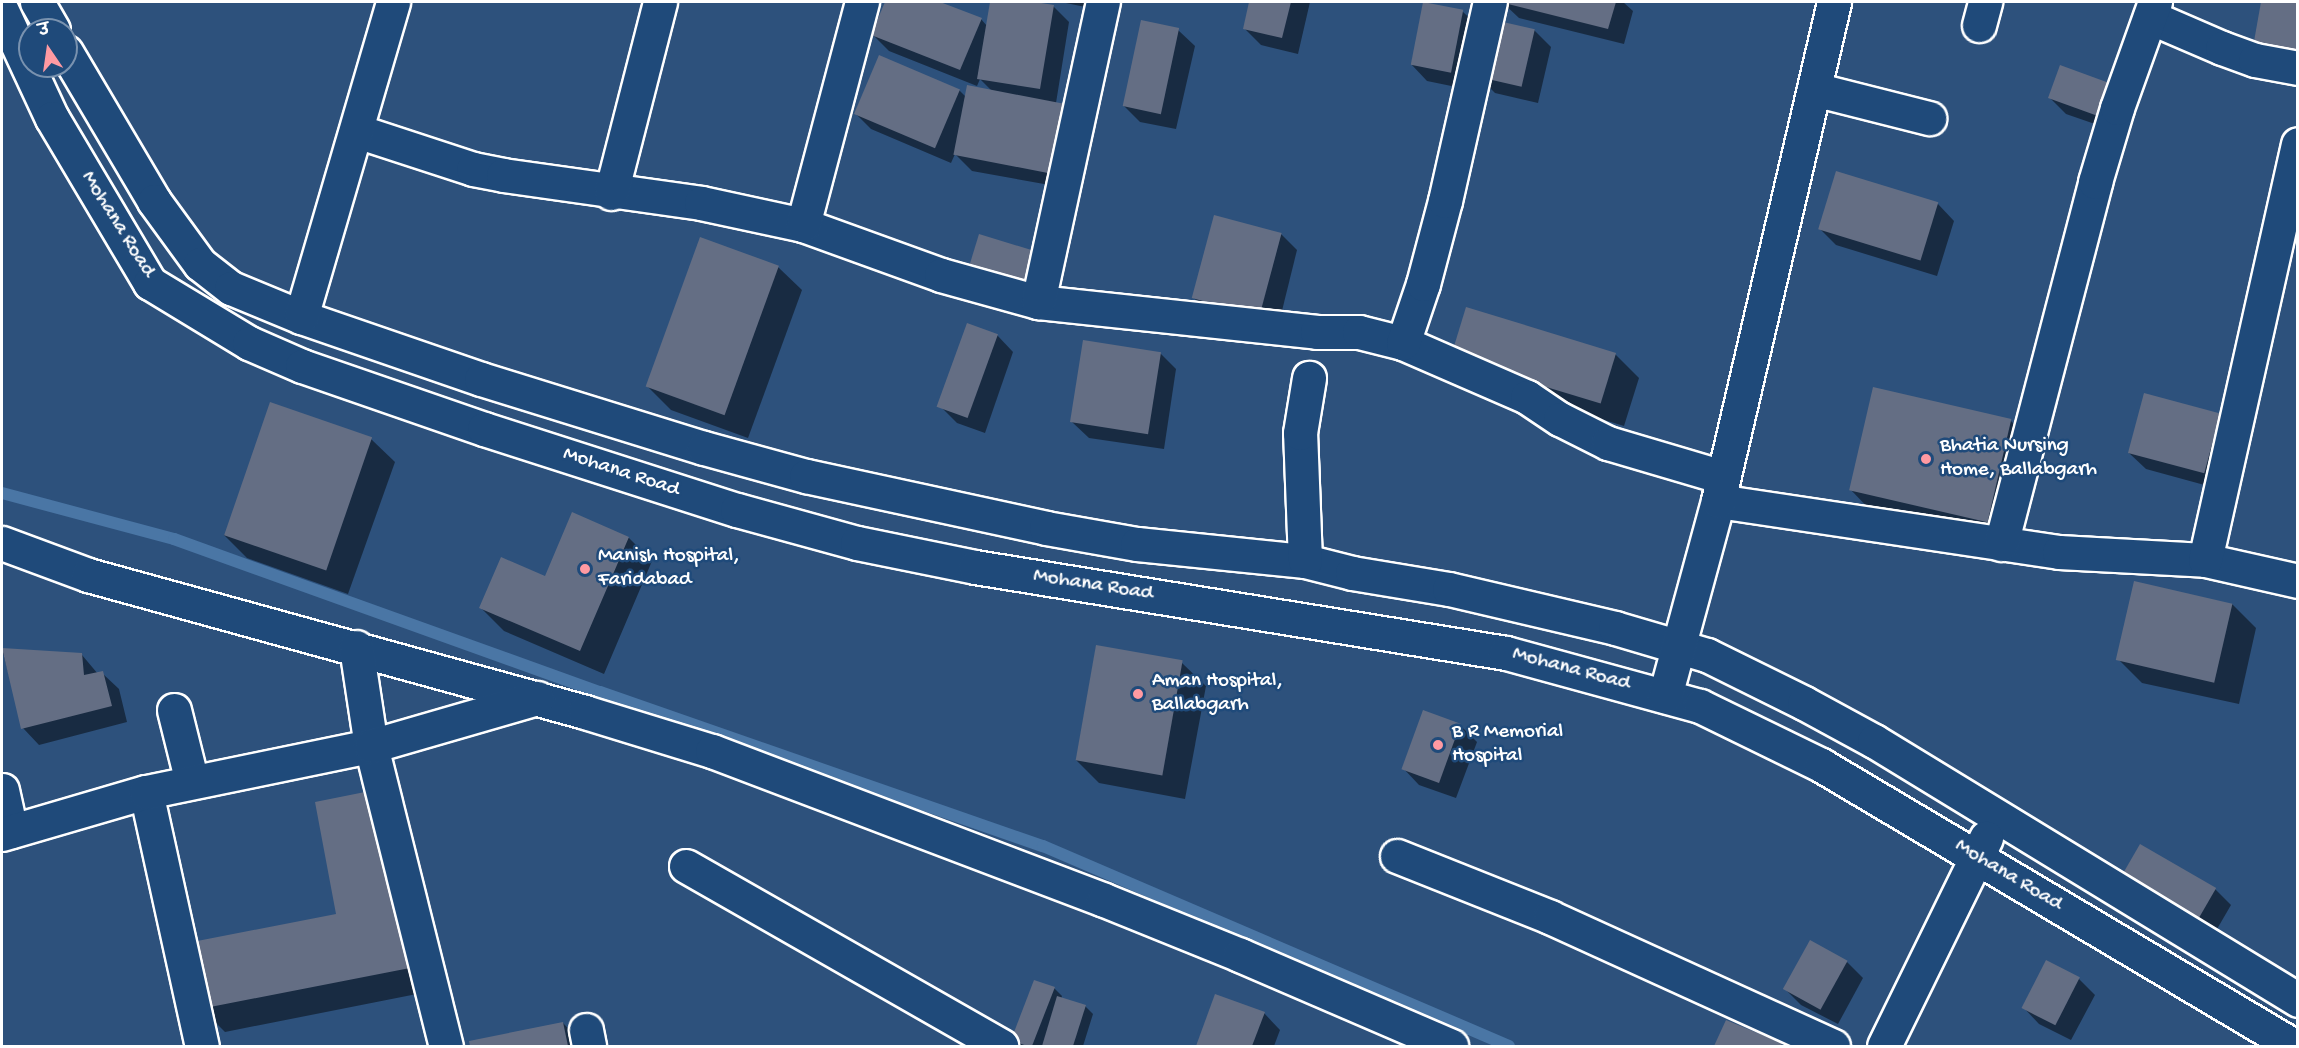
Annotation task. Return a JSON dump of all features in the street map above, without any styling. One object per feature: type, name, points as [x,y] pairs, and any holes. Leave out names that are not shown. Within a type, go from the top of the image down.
[{"type":"street","points":[[37,2],[46,18]]},
{"type":"street","points":[[301,317],[393,2]]},
{"type":"street","points":[[611,193],[660,2]]},
{"type":"street","points":[[803,225],[862,2]]},
{"type":"street","points":[[1038,302],[1103,2]]},
{"type":"street","points":[[1403,343],[1423,284],[1445,201],[1490,2]]},
{"type":"street","points":[[1665,696],[1720,489],[1834,2]]},
{"type":"street","points":[[2001,544],[2117,108],[2153,9],[2222,48],[2255,60],[2298,68]]},
{"type":"street","name":"Mohana Road","points":[[2,11],[52,118],[150,283],[249,343],[302,366],[529,444],[737,510],[857,543],[975,567],[1506,653],[1665,696],[1711,711],[1811,760],[2294,1047]]},
{"type":"street","name":"Mohana Road","points":[[78,72],[154,201],[200,264],[231,288],[301,317],[481,379],[705,448],[911,501],[1126,542],[1305,561],[1352,573],[1511,602],[1679,646],[1707,656],[1804,703],[1874,741],[2298,1000]]},
{"type":"street","points":[[1814,90],[1929,118]]},
{"type":"street","points":[[357,130],[473,169],[611,193],[701,203],[803,225],[941,275],[1038,302],[1317,332],[1359,332],[1403,343],[1527,397],[1560,419],[1608,443],[1720,489],[2001,544],[2059,552],[2205,560],[2298,581]]},
{"type":"street","points":[[2205,560],[2298,144]]},
{"type":"street","points":[[1305,561],[1300,433],[1310,378]]},
{"type":"street","points":[[2,543],[88,575],[538,698],[712,751],[1115,904],[1240,955],[1419,1040],[1451,1047]]},
{"type":"street","points":[[356,647],[371,746],[446,1047]]},
{"type":"street","points":[[2,790],[6,832],[146,792],[371,746],[538,698]]},
{"type":"street","points":[[174,710],[192,782]]},
{"type":"street","points":[[146,792],[202,1047]]},
{"type":"street","points":[[1884,1047],[1977,857],[1995,815]]},
{"type":"street","points":[[1397,856],[1550,917],[1833,1047]]},
{"type":"street","points":[[686,866],[1001,1047]]},
{"type":"building","points":[[885,2],[940,2],[982,18],[960,70],[871,35]]},
{"type":"building","points":[[990,2],[1035,2],[1054,5],[1040,89],[977,79]]},
{"type":"building","points":[[1249,2],[1291,2],[1282,38],[1243,29]]},
{"type":"building","points":[[1423,2],[1463,10],[1451,73],[1411,65]]},
{"type":"building","points":[[1500,2],[1616,2],[1608,29]]},
{"type":"building","points":[[2261,2],[2298,2],[2298,54],[2253,47]]},
{"type":"building","points":[[1490,19],[1535,29],[1522,87],[1477,76]]},
{"type":"building","points":[[1141,20],[1179,28],[1161,114],[1123,106]]},
{"type":"building","points":[[879,55],[960,89],[935,148],[854,114]]},
{"type":"building","points":[[2060,65],[2113,84],[2101,117],[2048,98]]},
{"type":"building","points":[[967,85],[1069,105],[1056,175],[953,155]]},
{"type":"building","points":[[1836,171],[1938,202],[1920,261],[1818,229]]},
{"type":"building","points":[[1214,215],[1282,233],[1259,316],[1192,298]]},
{"type":"building","points":[[979,234],[1047,255],[1033,299],[966,278]]},
{"type":"building","points":[[700,237],[779,266],[725,415],[646,386]]},
{"type":"building","points":[[1466,307],[1616,353],[1601,404],[1451,358]]},
{"type":"building","points":[[967,323],[998,334],[968,418],[937,407]]},
{"type":"building","points":[[1083,340],[1161,352],[1148,434],[1070,422]]},
{"type":"building","points":[[1873,387],[2011,419],[1988,522],[1849,490]]},
{"type":"building","points":[[2144,393],[2220,413],[2204,473],[2128,453]]},
{"type":"building","points":[[270,402],[372,437],[326,570],[224,535]]},
{"type":"building","points":[[572,512],[629,537],[580,651],[479,608],[501,557],[545,576]]},
{"type":"building","points":[[2134,581],[2232,604],[2214,683],[2116,660]]},
{"type":"building","points":[[1096,645],[1183,660],[1162,776],[1076,760]]},
{"type":"building","points":[[2,648],[82,653],[84,675],[103,671],[112,706],[21,729]]},
{"type":"building","points":[[1423,710],[1461,724],[1439,783],[1401,769]]},
{"type":"building","points":[[375,790],[410,968],[200,1009],[187,943],[336,914],[315,802]]},
{"type":"building","points":[[2140,844],[2216,888],[2190,933],[2114,889]]},
{"type":"building","points":[[1810,940],[1848,961],[1820,1010],[1783,989]]},
{"type":"building","points":[[2046,960],[2080,977],[2055,1025],[2021,1008]]},
{"type":"building","points":[[1034,980],[1055,987],[1032,1046],[1027,1046],[1011,1040]]},
{"type":"building","points":[[1215,994],[1265,1012],[1252,1046],[1196,1046]]},
{"type":"building","points":[[1057,996],[1086,1005],[1073,1046],[1042,1046]]},
{"type":"building","points":[[1726,1020],[1782,1043],[1781,1046],[1714,1046]]},
{"type":"building","points":[[563,1022],[568,1046],[470,1046],[469,1041]]},
{"type":"waterway","points":[[2,493],[174,539],[600,692],[1043,846],[1509,1046]]},
{"type":"place","name":"Bhatia Nursing Home, Ballabgarh","points":[[1926,459]]},
{"type":"place","name":"Manish Hospital, Faridabad","points":[[585,569]]},
{"type":"place","name":"Aman Hospital, Ballabgarh","points":[[1138,694]]},
{"type":"place","name":"B R Memorial Hospital","points":[[1438,745]]}]
